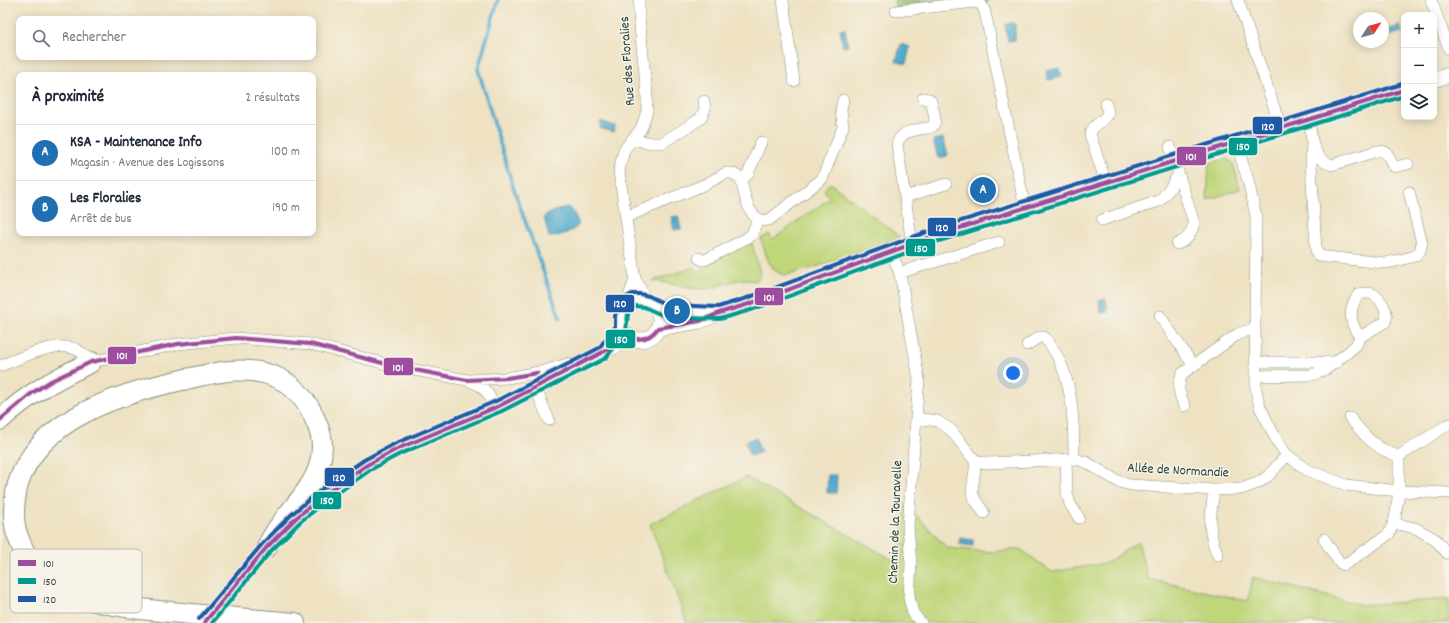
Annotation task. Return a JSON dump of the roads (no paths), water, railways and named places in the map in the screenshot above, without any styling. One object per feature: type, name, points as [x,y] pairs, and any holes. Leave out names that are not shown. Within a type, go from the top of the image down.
[{"type":"highway","points":[[0,420],[32,393],[51,381],[91,362]]},
{"type":"highway","points":[[23,549],[14,524],[13,505],[22,470],[32,454],[57,430],[77,416],[102,404],[129,394],[163,384],[227,371],[258,373],[280,379],[302,398],[311,410],[322,438],[322,449],[319,464],[314,477],[306,491],[278,527],[267,547]]},
{"type":"highway","points":[[142,610],[295,623]]},
{"type":"main road","points":[[1437,79],[1449,76]]},
{"type":"main road","points":[[658,328],[700,321],[912,244],[1401,91]]},
{"type":"main road","points":[[651,304],[660,317],[658,328],[654,334],[643,340],[626,333],[620,316],[626,305],[636,300],[651,304],[666,310],[719,313]]},
{"type":"main road","points":[[204,623],[267,547],[296,518],[325,494],[367,465],[397,449],[497,406],[603,353],[626,333]]},
{"type":"street","name":"Rue des Floralies","points":[[639,0],[647,111],[641,129],[624,150],[619,171],[635,279],[651,304]]},
{"type":"street","points":[[783,0],[794,81]]},
{"type":"street","points":[[1238,0],[1280,128]]},
{"type":"street","points":[[1431,0],[1449,49]]},
{"type":"street","points":[[896,11],[975,2],[981,4],[985,12],[1025,208]]},
{"type":"street","points":[[912,244],[897,144],[899,138],[904,133],[932,127],[934,125],[935,121],[931,101],[923,98]]},
{"type":"street","points":[[626,217],[706,184],[726,174],[732,173],[741,180],[752,215],[763,221],[769,220],[822,179],[843,127],[841,110],[844,100]]},
{"type":"street","points":[[632,139],[652,143],[662,143],[700,119],[705,109],[704,101]]},
{"type":"street","points":[[1106,104],[1108,113],[1093,128],[1090,134],[1106,183]]},
{"type":"street","points":[[1309,120],[1312,143],[1311,163],[1316,250],[1318,255],[1385,263],[1415,256],[1420,251],[1422,243],[1409,192]]},
{"type":"street","points":[[741,180],[748,174],[761,142]]},
{"type":"street","points":[[1236,143],[1248,180],[1256,216],[1256,390],[1260,407],[1277,441],[1287,455],[1312,473],[1346,485],[1399,491],[1449,493]]},
{"type":"street","points":[[1312,143],[1318,157],[1324,163],[1332,165],[1383,150],[1389,154],[1391,164],[1395,167],[1408,164]]},
{"type":"street","points":[[1102,220],[1159,201],[1168,191],[1174,161]]},
{"type":"street","points":[[1174,161],[1194,223],[1191,234],[1186,241],[1177,244]]},
{"type":"street","points":[[905,197],[946,184]]},
{"type":"street","points":[[699,258],[705,260],[747,238],[752,234],[758,219]]},
{"type":"street","points":[[900,274],[902,272],[998,242]]},
{"type":"street","points":[[891,251],[900,274],[920,379],[916,418],[937,421],[951,430],[976,462],[972,491],[974,498],[984,513]]},
{"type":"street","name":"Rue des Floralies","points":[[626,305],[635,279]]},
{"type":"street","points":[[1160,316],[1193,365]]},
{"type":"street","points":[[1185,406],[1180,396],[1178,387],[1179,379],[1183,373],[1238,334],[1246,330],[1255,329]]},
{"type":"street","points":[[1027,345],[1038,337],[1044,338],[1056,355],[1067,380],[1072,407],[1067,494],[1070,504],[1079,518]]},
{"type":"street","points":[[0,366],[52,347],[61,347],[82,352],[91,362],[178,344],[236,338],[310,344],[394,366],[467,380],[481,386],[497,406]]},
{"type":"street","points":[[1256,376],[1312,375],[1325,370],[1337,362],[1356,345],[1360,338]]},
{"type":"street","points":[[467,380],[507,378],[544,371],[603,353]]},
{"type":"street","points":[[1255,362],[1337,362]]},
{"type":"street","points":[[535,387],[549,420]]},
{"type":"street","name":"Chemin de la Touravelle","points":[[916,418],[908,526],[911,564],[909,598],[913,613],[921,623]]},
{"type":"street","points":[[1350,418],[1365,437],[1377,447],[1398,456]]},
{"type":"street","points":[[1398,456],[1449,424]]},
{"type":"street","name":"Allée de Normandie","points":[[976,462],[988,463],[1070,459],[1086,462],[1111,478],[1125,484],[1214,490],[1241,489],[1258,483],[1268,476],[1287,455]]},
{"type":"street","points":[[1324,539],[1339,562],[1344,565],[1389,534],[1394,522],[1399,491],[1398,456]]},
{"type":"street","points":[[1214,490],[1210,533],[1218,555]]},
{"type":"street","points":[[1394,522],[1415,528],[1435,539],[1447,553],[1449,552]]},
{"type":"water","points":[[1012,23],[1015,25],[1015,40],[1008,41],[1005,25]]},
{"type":"water","points":[[1400,26],[1401,32],[1389,36],[1389,29]]},
{"type":"water","points":[[845,28],[848,46],[843,47],[840,29]]},
{"type":"water","points":[[901,44],[910,47],[906,64],[896,61]]},
{"type":"water","points":[[1059,68],[1062,77],[1048,80],[1046,71]]},
{"type":"water","points":[[601,121],[615,126],[614,132],[600,128]]},
{"type":"water","points":[[943,138],[948,155],[943,158],[938,158],[933,140]]},
{"type":"water","points":[[566,207],[573,212],[578,225],[573,230],[565,234],[549,237],[544,217],[547,214]]},
{"type":"water","points":[[678,216],[681,229],[674,230],[671,217]]},
{"type":"water","points":[[1106,299],[1108,312],[1101,313],[1099,300]]},
{"type":"water","points":[[756,438],[761,452],[750,456],[745,441]]},
{"type":"water","points":[[828,475],[837,475],[836,493],[827,493]]},
{"type":"water","points":[[960,538],[973,540],[973,546],[959,544]]},
{"type":"waterway","points":[[498,0],[478,69],[513,187],[560,318]]},
{"type":"place","name":"KSA - Maintenance Info","points":[[983,190]]},
{"type":"place","name":"Les Floralies","points":[[677,311]]}]
